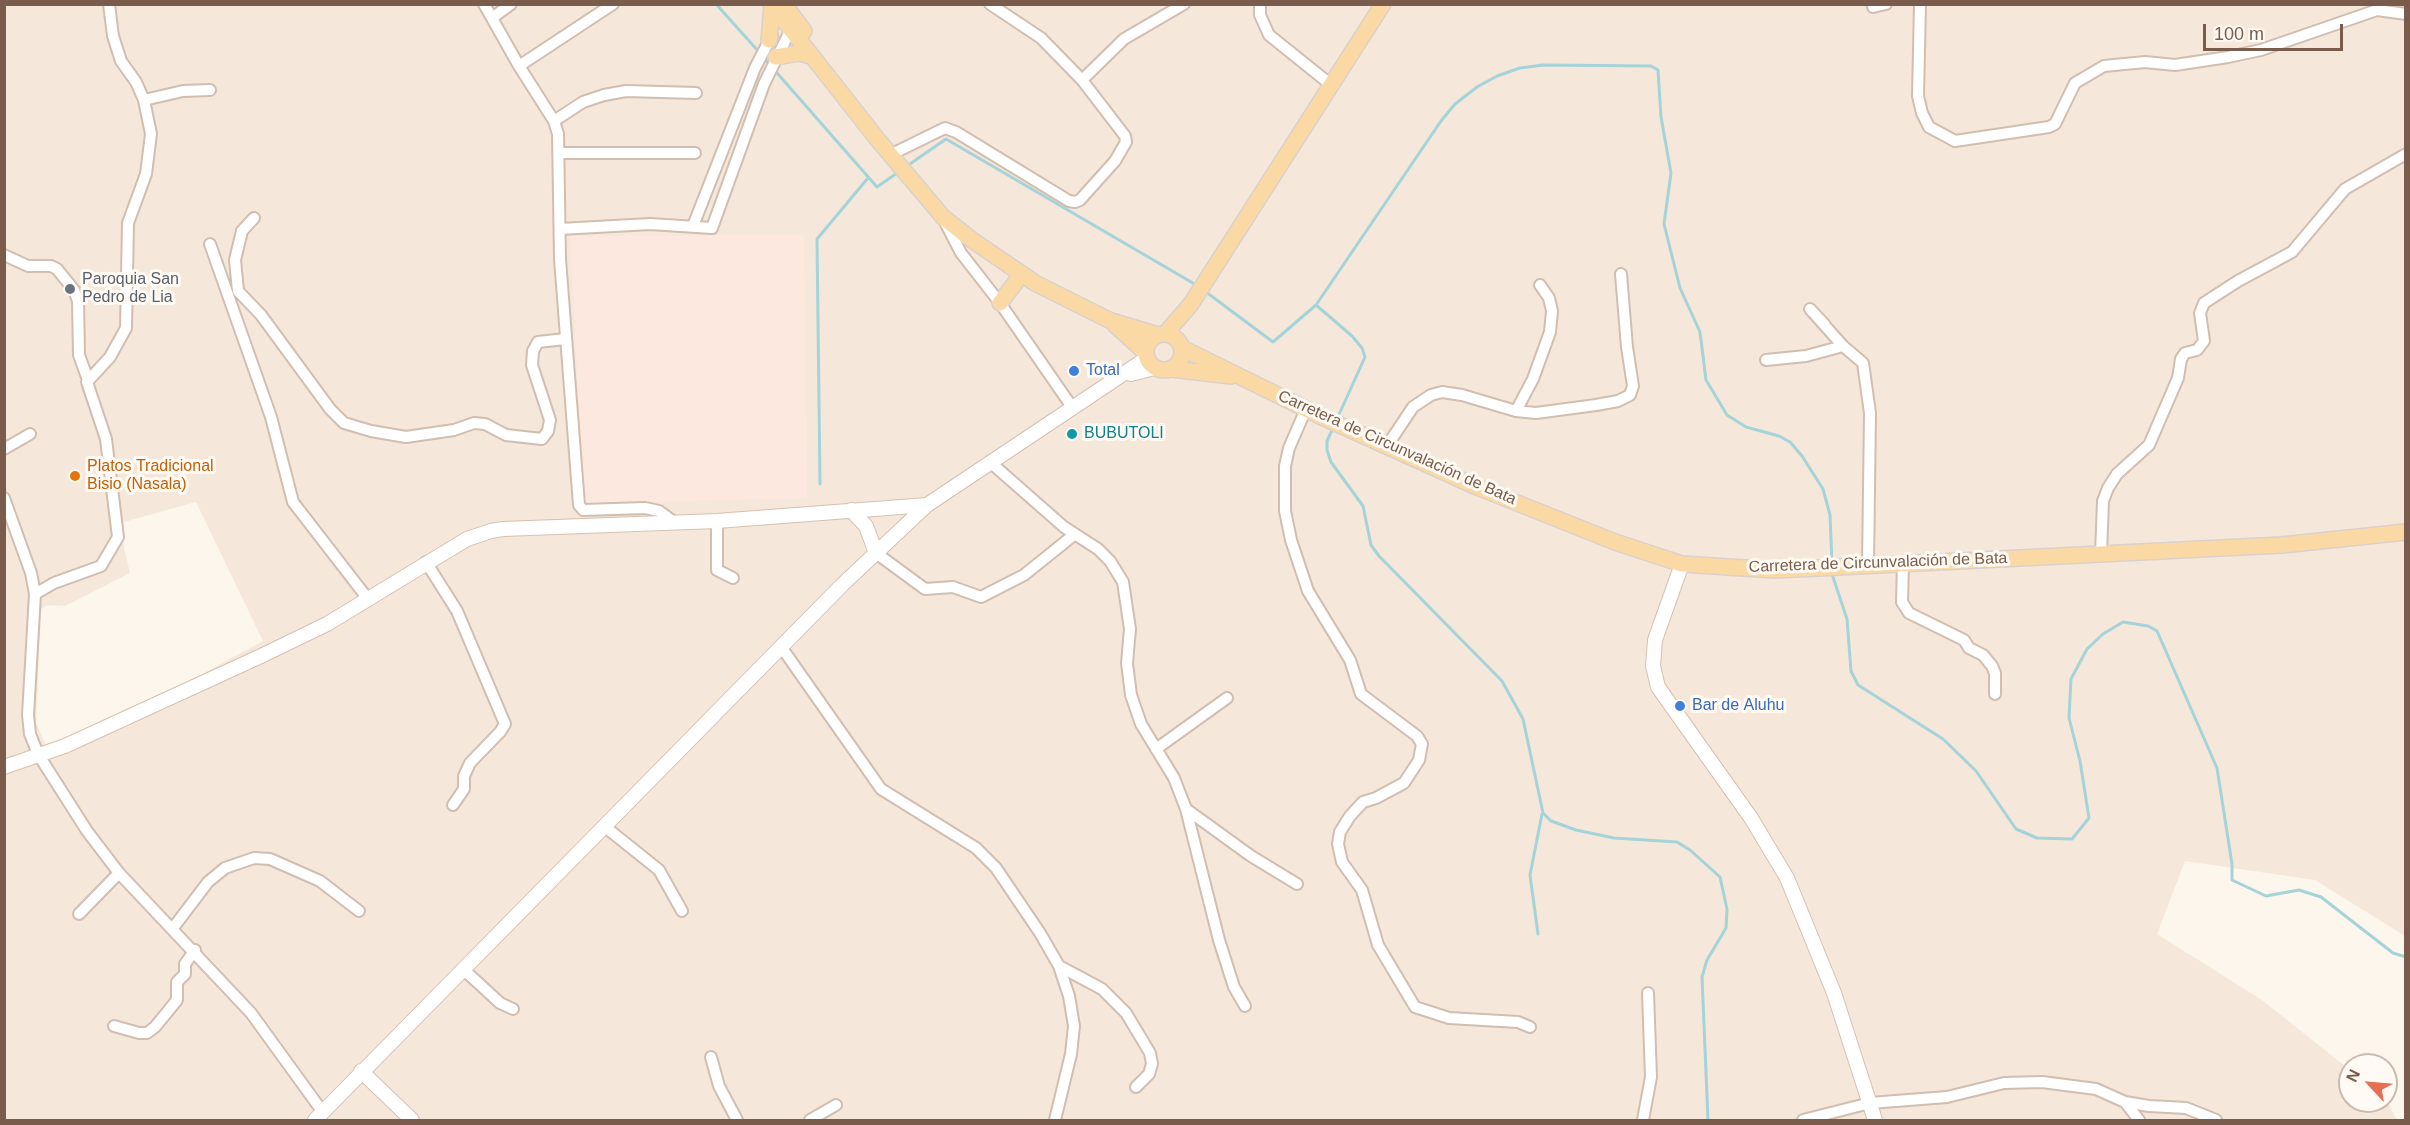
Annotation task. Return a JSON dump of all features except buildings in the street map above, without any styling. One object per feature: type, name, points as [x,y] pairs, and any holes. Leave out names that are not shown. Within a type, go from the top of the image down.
[{"type":"main road","points":[[1149,360],[1149,342],[1162,334],[1194,300],[1383,4]]},
{"type":"main road","points":[[768,42],[783,14]]},
{"type":"main road","points":[[783,14],[811,56],[943,217],[1021,275],[1111,321],[1174,337],[1182,346]]},
{"type":"main road","points":[[783,14],[876,128],[892,155]]},
{"type":"main road","points":[[776,58],[799,53],[811,56]]},
{"type":"main road","points":[[1000,303],[1021,275]]},
{"type":"main road","points":[[1111,321],[1149,360],[1171,369],[1179,363],[1194,300]]},
{"type":"main road","name":"Carretera de Circunvalación de Bata","points":[[1182,346],[1322,417],[1477,487],[1615,542],[1682,564],[1774,570],[2316,543],[2406,532]]},
{"type":"main road","name":"Carretera de Circunvalación de Bata","points":[[1171,369],[1243,378]]},
{"type":"street","points":[[88,380],[110,357],[126,328],[128,223],[146,174],[151,134],[144,100],[136,82],[121,61],[113,36],[109,4]]},
{"type":"street","points":[[484,4],[554,121],[560,153],[560,229],[565,339],[579,505],[583,510],[645,508],[659,511],[674,522]]},
{"type":"street","points":[[492,18],[511,4]]},
{"type":"street","points":[[519,66],[613,4]]},
{"type":"street","points":[[892,155],[945,128],[956,132],[1069,201],[1080,200],[1115,161],[1126,142],[1125,136],[1082,80],[1041,38],[990,4]]},
{"type":"street","points":[[1082,80],[1124,39],[1184,4]]},
{"type":"street","points":[[1260,4],[1260,15],[1269,35],[1330,84]]},
{"type":"street","points":[[1873,7],[1886,4]]},
{"type":"street","points":[[1920,4],[1918,96],[1922,113],[1929,127],[1955,141],[2049,128],[2055,124],[2075,83],[2104,66],[2145,62],[2175,65],[2228,57],[2261,50],[2377,10],[2406,14]]},
{"type":"street","points":[[560,229],[650,224],[712,228],[764,84],[776,58],[783,14]]},
{"type":"street","points":[[693,226],[755,68],[768,42]]},
{"type":"street","points":[[144,100],[183,91],[210,90]]},
{"type":"street","points":[[554,121],[583,102],[615,93],[696,93]]},
{"type":"street","points":[[560,153],[695,153]]},
{"type":"street","points":[[2101,554],[2103,501],[2108,488],[2117,474],[2149,445],[2178,378],[2181,359],[2185,353],[2197,350],[2204,341],[2200,313],[2204,303],[2238,281],[2292,252],[2345,189],[2406,154]]},
{"type":"street","points":[[943,217],[961,253],[1000,303],[1072,407]]},
{"type":"street","points":[[254,218],[242,231],[235,260],[238,291],[261,315],[330,409],[344,423],[371,431],[406,437],[453,430],[474,423],[484,424],[506,435],[543,439],[548,431],[550,420],[532,365],[533,351],[538,342],[565,339]]},
{"type":"street","points":[[210,244],[271,417],[293,502],[368,599]]},
{"type":"street","points":[[4,255],[28,266],[51,266],[57,269],[74,290],[78,301],[79,355],[106,439],[118,537],[101,566],[35,594]]},
{"type":"street","points":[[1387,446],[1413,407],[1431,395],[1442,392],[1462,395],[1516,411],[1536,413],[1596,405],[1630,395],[1634,386],[1621,274]]},
{"type":"street","points":[[1516,411],[1533,379],[1550,332],[1552,311],[1549,298],[1540,285]]},
{"type":"street","points":[[1825,325],[1810,309],[1843,346],[1863,363],[1870,424],[1868,565]]},
{"type":"street","points":[[1766,360],[1806,356],[1843,346]]},
{"type":"street","points":[[4,498],[31,573],[35,594],[28,715],[30,734],[38,754],[87,831],[119,873],[195,950],[251,1012],[318,1116],[876,553],[927,505],[1072,407],[1149,360]]},
{"type":"street","points":[[1306,409],[1289,448],[1285,466],[1285,512],[1291,540],[1308,591],[1350,660],[1361,694],[1417,736],[1422,744],[1419,760],[1404,783],[1377,798],[1362,801],[1350,816],[1340,832],[1338,844],[1342,862],[1362,890],[1378,945],[1415,1007],[1449,1018],[1512,1021],[1530,1027]]},
{"type":"street","points":[[4,449],[30,434]]},
{"type":"street","points":[[990,462],[1034,502],[1098,549],[1110,561],[1124,582],[1130,629],[1127,663],[1131,695],[1141,724],[1174,778],[1186,809],[1234,987],[1245,1006]]},
{"type":"street","points":[[4,767],[65,746],[327,624],[467,538],[503,528],[717,521],[927,505]]},
{"type":"street","points":[[851,510],[867,526],[876,553],[925,589],[953,588],[981,597],[1024,575],[1075,534]]},
{"type":"street","points":[[717,521],[717,570],[733,578]]},
{"type":"street","points":[[426,562],[457,611],[505,724],[470,763],[464,776],[464,789],[453,805]]},
{"type":"street","points":[[1682,564],[1655,640],[1653,666],[1658,687],[1751,818],[1787,878],[1820,954],[1875,1120]]},
{"type":"street","points":[[1903,564],[1902,602],[1909,613],[1964,640],[1968,648],[1983,655],[1995,673],[1995,694]]},
{"type":"street","points":[[782,648],[881,789],[976,848],[1016,897],[1059,966],[1069,996],[1074,1026],[1071,1054],[1055,1120]]},
{"type":"street","points":[[1156,749],[1227,698]]},
{"type":"street","points":[[1186,809],[1251,856],[1297,884]]},
{"type":"street","points":[[604,826],[659,870],[682,910]]},
{"type":"street","points":[[174,928],[208,882],[225,868],[254,858],[270,859],[320,881],[359,911]]},
{"type":"street","points":[[79,914],[119,873]]},
{"type":"street","points":[[114,1026],[139,1033],[147,1033],[155,1027],[177,1000],[177,982],[184,974],[185,964],[195,950]]},
{"type":"street","points":[[1059,966],[1102,989],[1126,1013],[1150,1053],[1152,1064],[1149,1074],[1136,1088]]},
{"type":"street","points":[[464,969],[500,1003],[513,1010]]},
{"type":"street","points":[[1643,1120],[1651,1077],[1648,993]]},
{"type":"street","points":[[711,1057],[719,1086],[738,1120]]},
{"type":"street","points":[[361,1071],[412,1120]]},
{"type":"street","points":[[1803,1120],[1870,1103],[1947,1096],[2004,1083],[2042,1082],[2096,1089],[2124,1102],[2186,1108],[2216,1120]]},
{"type":"street","points":[[2124,1102],[2139,1120]]},
{"type":"street","points":[[810,1120],[836,1105]]},
{"type":"shaded area","points":[[5,5],[2405,5],[2405,936],[2315,880],[2185,861],[2157,934],[2262,1000],[2338,1060],[2338,1113],[2393,1113],[2397,1120],[5,1120]],"holes":[[[196,502],[263,641],[140,708],[46,746],[36,723],[41,609],[48,605],[65,606],[130,573],[122,539],[124,522]]]},
{"type":"shaded area","points":[[804,235],[807,498],[584,503],[570,236]]},
{"type":"waterway","points":[[716,4],[759,52]]},
{"type":"waterway","points":[[763,57],[877,187],[900,171]]},
{"type":"waterway","points":[[1316,305],[1441,121],[1455,104],[1477,87],[1497,76],[1520,68],[1543,65],[1651,66],[1658,70],[1661,117],[1671,173],[1664,224],[1680,288],[1700,332],[1706,380],[1727,415],[1746,427],[1779,436],[1790,442],[1802,456],[1823,489],[1830,515],[1832,564]]},
{"type":"waterway","points":[[907,166],[946,139],[1198,286]]},
{"type":"waterway","points":[[820,484],[817,239],[868,178]]},
{"type":"waterway","points":[[1206,292],[1273,342],[1316,305],[1352,336],[1362,348],[1365,357],[1337,419]]},
{"type":"waterway","points":[[1333,428],[1327,441],[1327,450],[1331,462],[1363,506],[1371,545],[1379,556],[1502,681],[1523,719],[1543,813],[1551,821],[1576,830],[1614,838],[1677,842],[1690,850],[1720,877],[1727,909],[1726,928],[1707,960],[1702,977],[1708,1120]]},
{"type":"waterway","points":[[1832,574],[1847,619],[1851,671],[1858,685],[1943,739],[1976,771],[2016,829],[2037,838],[2072,839],[2089,818],[2080,761],[2069,718],[2071,679],[2087,649],[2103,634],[2123,622],[2148,626],[2157,631],[2217,768],[2232,864],[2232,880],[2266,896],[2299,890],[2321,897],[2393,953],[2406,957]]},
{"type":"waterway","points":[[1538,934],[1530,875],[1542,814]]},
{"type":"place","name":"Paroquia San Pedro de Lia","points":[[70,289]]},
{"type":"place","name":"Total","points":[[1074,371]]},
{"type":"place","name":"BUBUTOLI","points":[[1072,434]]},
{"type":"place","name":"Platos Tradicional Bisio (Nasala)","points":[[75,476]]},
{"type":"place","name":"Bar de Aluhu","points":[[1680,706]]}]
